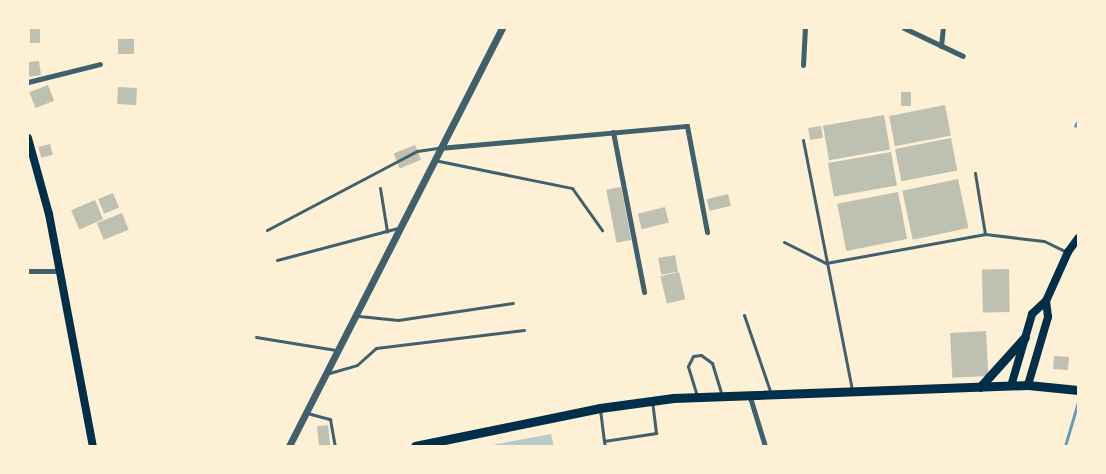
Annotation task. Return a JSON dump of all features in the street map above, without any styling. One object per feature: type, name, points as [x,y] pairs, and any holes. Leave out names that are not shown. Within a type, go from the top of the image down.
[{"type":"main road","points":[[28,138],[61,271],[93,446]]},
{"type":"main road","points":[[1011,386],[1032,314],[1046,301],[1068,252],[1078,238]]},
{"type":"main road","points":[[1028,385],[1048,317],[1046,301]]},
{"type":"main road","points":[[980,387],[1025,337]]},
{"type":"main road","points":[[415,446],[600,408],[698,397],[748,394],[853,393],[1028,385],[1078,390]]},
{"type":"street","points":[[289,446],[358,316],[439,148],[502,28]]},
{"type":"street","points":[[803,65],[805,28]]},
{"type":"street","points":[[904,28],[964,56]]},
{"type":"street","points":[[941,46],[943,28]]},
{"type":"street","points":[[28,82],[100,64]]},
{"type":"street","points":[[439,148],[687,126],[707,232]]},
{"type":"street","points":[[613,132],[644,292]]},
{"type":"street","points":[[28,271],[61,271]]},
{"type":"street","points":[[748,394],[764,446]]},
{"type":"lane","points":[[803,140],[853,393]]},
{"type":"lane","points":[[267,230],[417,151],[439,148]]},
{"type":"lane","points":[[433,160],[572,188],[602,230]]},
{"type":"lane","points":[[975,173],[985,234]]},
{"type":"lane","points":[[380,188],[387,231]]},
{"type":"lane","points":[[278,260],[401,227]]},
{"type":"lane","points":[[784,242],[826,263],[985,234],[1044,240],[1068,252]]},
{"type":"lane","points":[[358,316],[398,320],[513,303]]},
{"type":"lane","points":[[744,315],[771,394]]},
{"type":"lane","points":[[326,375],[357,365],[376,348],[524,330]]},
{"type":"lane","points":[[256,337],[340,350]]},
{"type":"lane","points":[[698,397],[688,366],[693,356],[701,355],[712,363],[722,396]]},
{"type":"lane","points":[[604,441],[656,433],[652,401]]},
{"type":"lane","points":[[600,408],[605,446]]},
{"type":"lane","points":[[305,413],[330,419],[335,446]]},
{"type":"shaded area","points":[[551,434],[554,446],[486,446]]},
{"type":"building","points":[[30,28],[40,28],[40,43],[30,43]]},
{"type":"building","points":[[118,39],[134,39],[134,54],[118,54]]},
{"type":"building","points":[[39,61],[41,75],[28,77],[28,62]]},
{"type":"building","points":[[48,85],[54,101],[35,108],[29,92]]},
{"type":"building","points":[[118,87],[137,88],[136,105],[117,104]]},
{"type":"building","points":[[901,92],[911,92],[911,106],[901,106]]},
{"type":"building","points":[[945,105],[951,135],[895,146],[889,116]]},
{"type":"building","points":[[884,115],[890,149],[829,160],[823,126]]},
{"type":"building","points":[[821,126],[823,138],[810,140],[808,128]]},
{"type":"building","points":[[951,138],[957,170],[901,181],[895,149]]},
{"type":"building","points":[[50,144],[53,155],[41,158],[38,147]]},
{"type":"building","points":[[415,145],[421,160],[400,168],[394,154]]},
{"type":"building","points":[[891,152],[897,185],[834,197],[828,163]]},
{"type":"building","points":[[958,179],[968,228],[913,240],[902,191]]},
{"type":"building","points":[[621,187],[631,240],[617,243],[606,190]]},
{"type":"building","points":[[898,192],[907,239],[846,251],[837,204]]},
{"type":"building","points":[[113,193],[119,208],[104,214],[98,199]]},
{"type":"building","points":[[728,194],[731,206],[710,211],[707,199]]},
{"type":"building","points":[[95,200],[103,219],[79,229],[71,210]]},
{"type":"building","points":[[665,207],[669,223],[642,229],[638,214]]},
{"type":"building","points":[[122,213],[129,230],[104,240],[97,223]]},
{"type":"building","points":[[675,255],[678,272],[661,275],[658,258]]},
{"type":"building","points":[[982,269],[1009,269],[1010,312],[983,312]]},
{"type":"building","points":[[679,272],[685,299],[667,304],[660,276]]},
{"type":"building","points":[[986,331],[988,376],[952,378],[950,333]]},
{"type":"building","points":[[1054,356],[1069,357],[1068,370],[1053,369]]},
{"type":"building","points":[[328,425],[330,445],[319,446],[317,426]]},
{"type":"waterway","points":[[1075,126],[1078,121]]},
{"type":"waterway","points":[[1065,446],[1078,402]]}]
